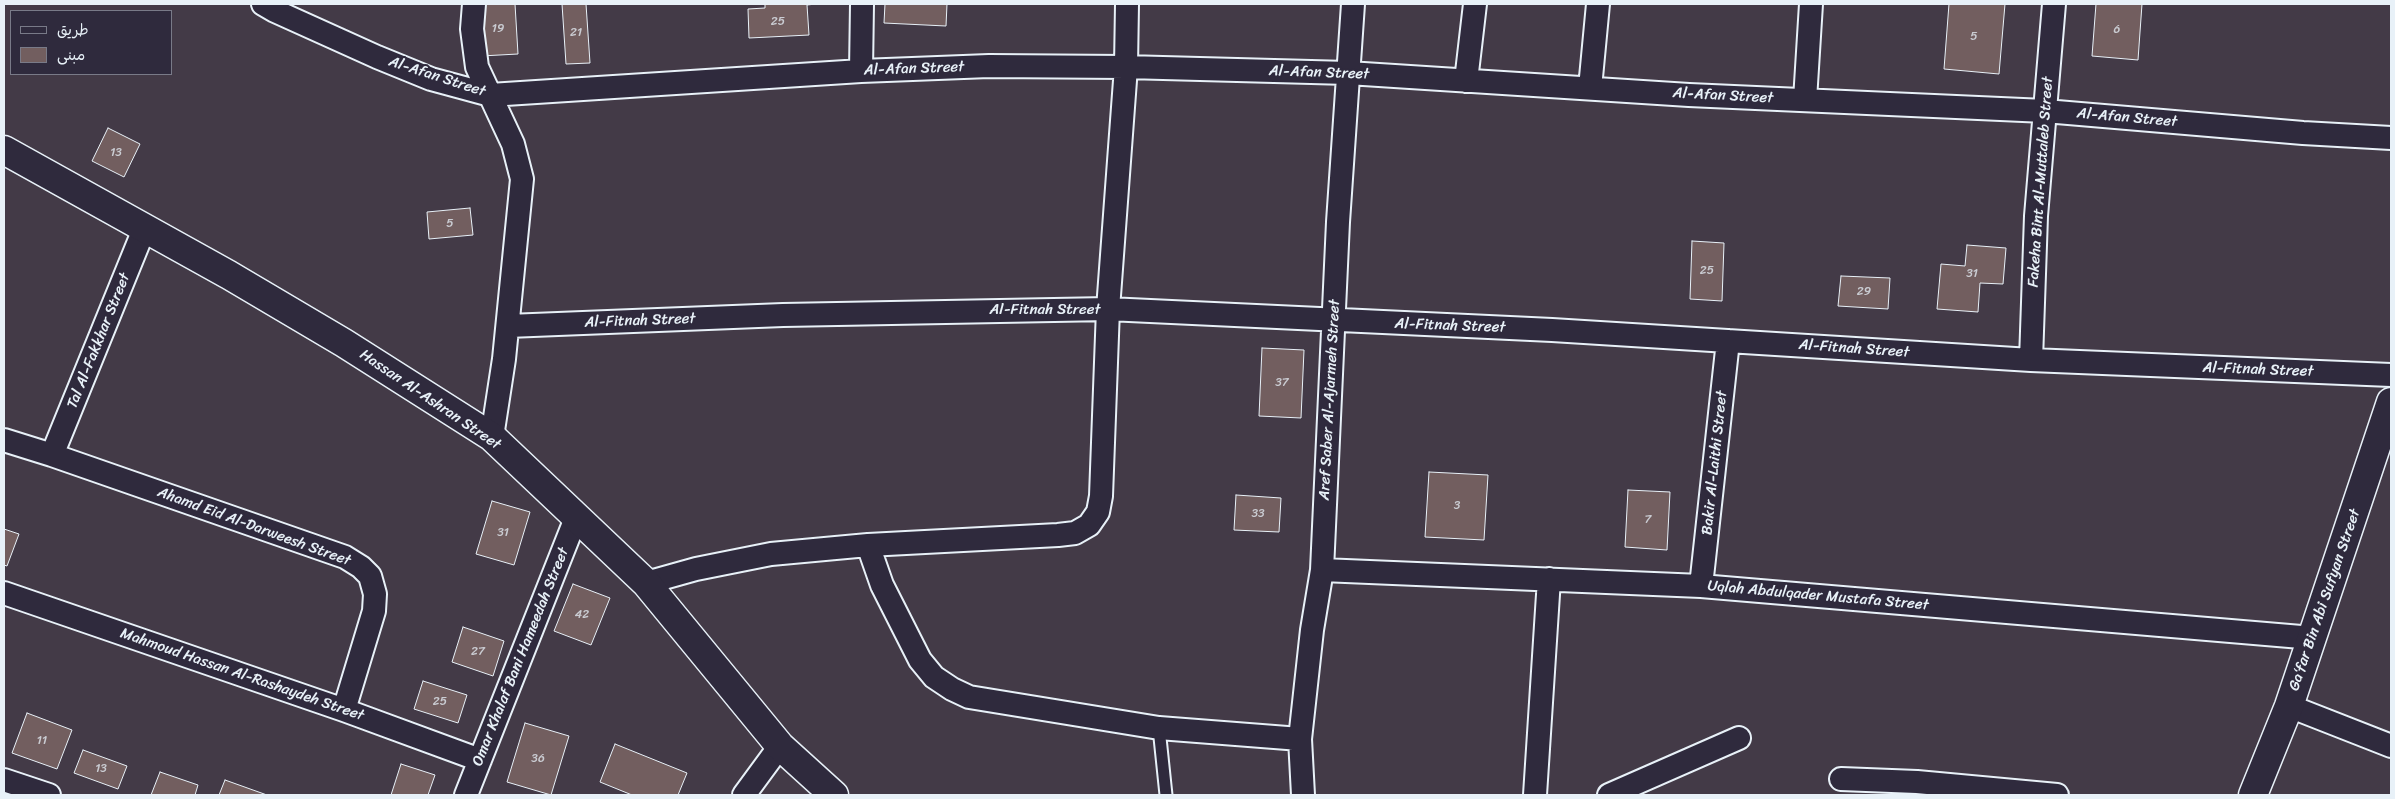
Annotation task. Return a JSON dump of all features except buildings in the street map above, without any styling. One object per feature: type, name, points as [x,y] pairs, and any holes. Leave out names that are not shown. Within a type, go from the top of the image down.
[{"type":"street","name":"Al-Afan Street","points":[[263,4],[282,15],[377,58],[431,79],[490,95],[861,71],[989,66],[1126,66],[1348,73],[1804,100],[2045,111],[2391,138]]},
{"type":"street","points":[[474,4],[473,50],[477,67],[513,144],[522,179],[508,326],[492,437]]},
{"type":"street","points":[[861,71],[862,4]]},
{"type":"street","points":[[646,584],[734,560],[868,545],[1058,535],[1075,533],[1089,525],[1098,512],[1101,496],[1108,309],[1126,66],[1127,4]]},
{"type":"street","name":"Aref Saber Al-Ajarmeh Street","points":[[1303,795],[1300,739],[1312,630],[1322,570],[1348,73],[1354,4]]},
{"type":"street","points":[[1466,81],[1475,4]]},
{"type":"street","points":[[1590,88],[1598,4]]},
{"type":"street","points":[[1804,100],[1811,4]]},
{"type":"street","name":"Fakeha Bint Al-Muttaleb Street","points":[[2031,360],[2036,216],[2054,4]]},
{"type":"street","name":"Hassan Al-Ashran Street","points":[[4,150],[145,227],[344,343],[492,437],[646,584],[780,746],[834,795]]},
{"type":"street","name":"Tal Al-Fakkhar Street","points":[[52,455],[145,227]]},
{"type":"street","name":"Al-Fitnah Street","points":[[508,326],[784,315],[1108,309],[1552,330],[2031,360],[2391,376]]},
{"type":"street","name":"Bakir Al-Laithi Street","points":[[1701,586],[1728,341]]},
{"type":"street","name":"Ga‘far Bin Abi Sufyan Street","points":[[2253,795],[2289,706],[2313,638],[2391,402]]},
{"type":"street","name":"Ahamd Eid Al-Darweesh Street","points":[[4,440],[345,557],[361,566],[370,576],[375,594],[374,610],[344,710]]},
{"type":"street","name":"Omar Khalaf Bani Hameedah Street","points":[[466,795],[576,518]]},
{"type":"street","points":[[868,545],[882,585],[920,660],[934,677],[969,697],[1159,728],[1300,739]]},
{"type":"street","name":"Uqlah Abdulqader Mustafa Street","points":[[1322,570],[1701,586],[2313,638]]},
{"type":"street","points":[[1536,795],[1549,579]]},
{"type":"street","name":"Mahmoud Hassan Al-Rashaydeh Street","points":[[4,593],[344,710],[480,760]]},
{"type":"street","points":[[2289,706],[2391,746]]},
{"type":"street","points":[[1609,795],[1739,738]]},
{"type":"street","points":[[744,795],[780,746]]},
{"type":"street","points":[[1841,779],[1917,782],[2057,795]]},
{"type":"street","points":[[4,780],[48,795]]},
{"type":"lane","points":[[1159,728],[1166,795]]}]
